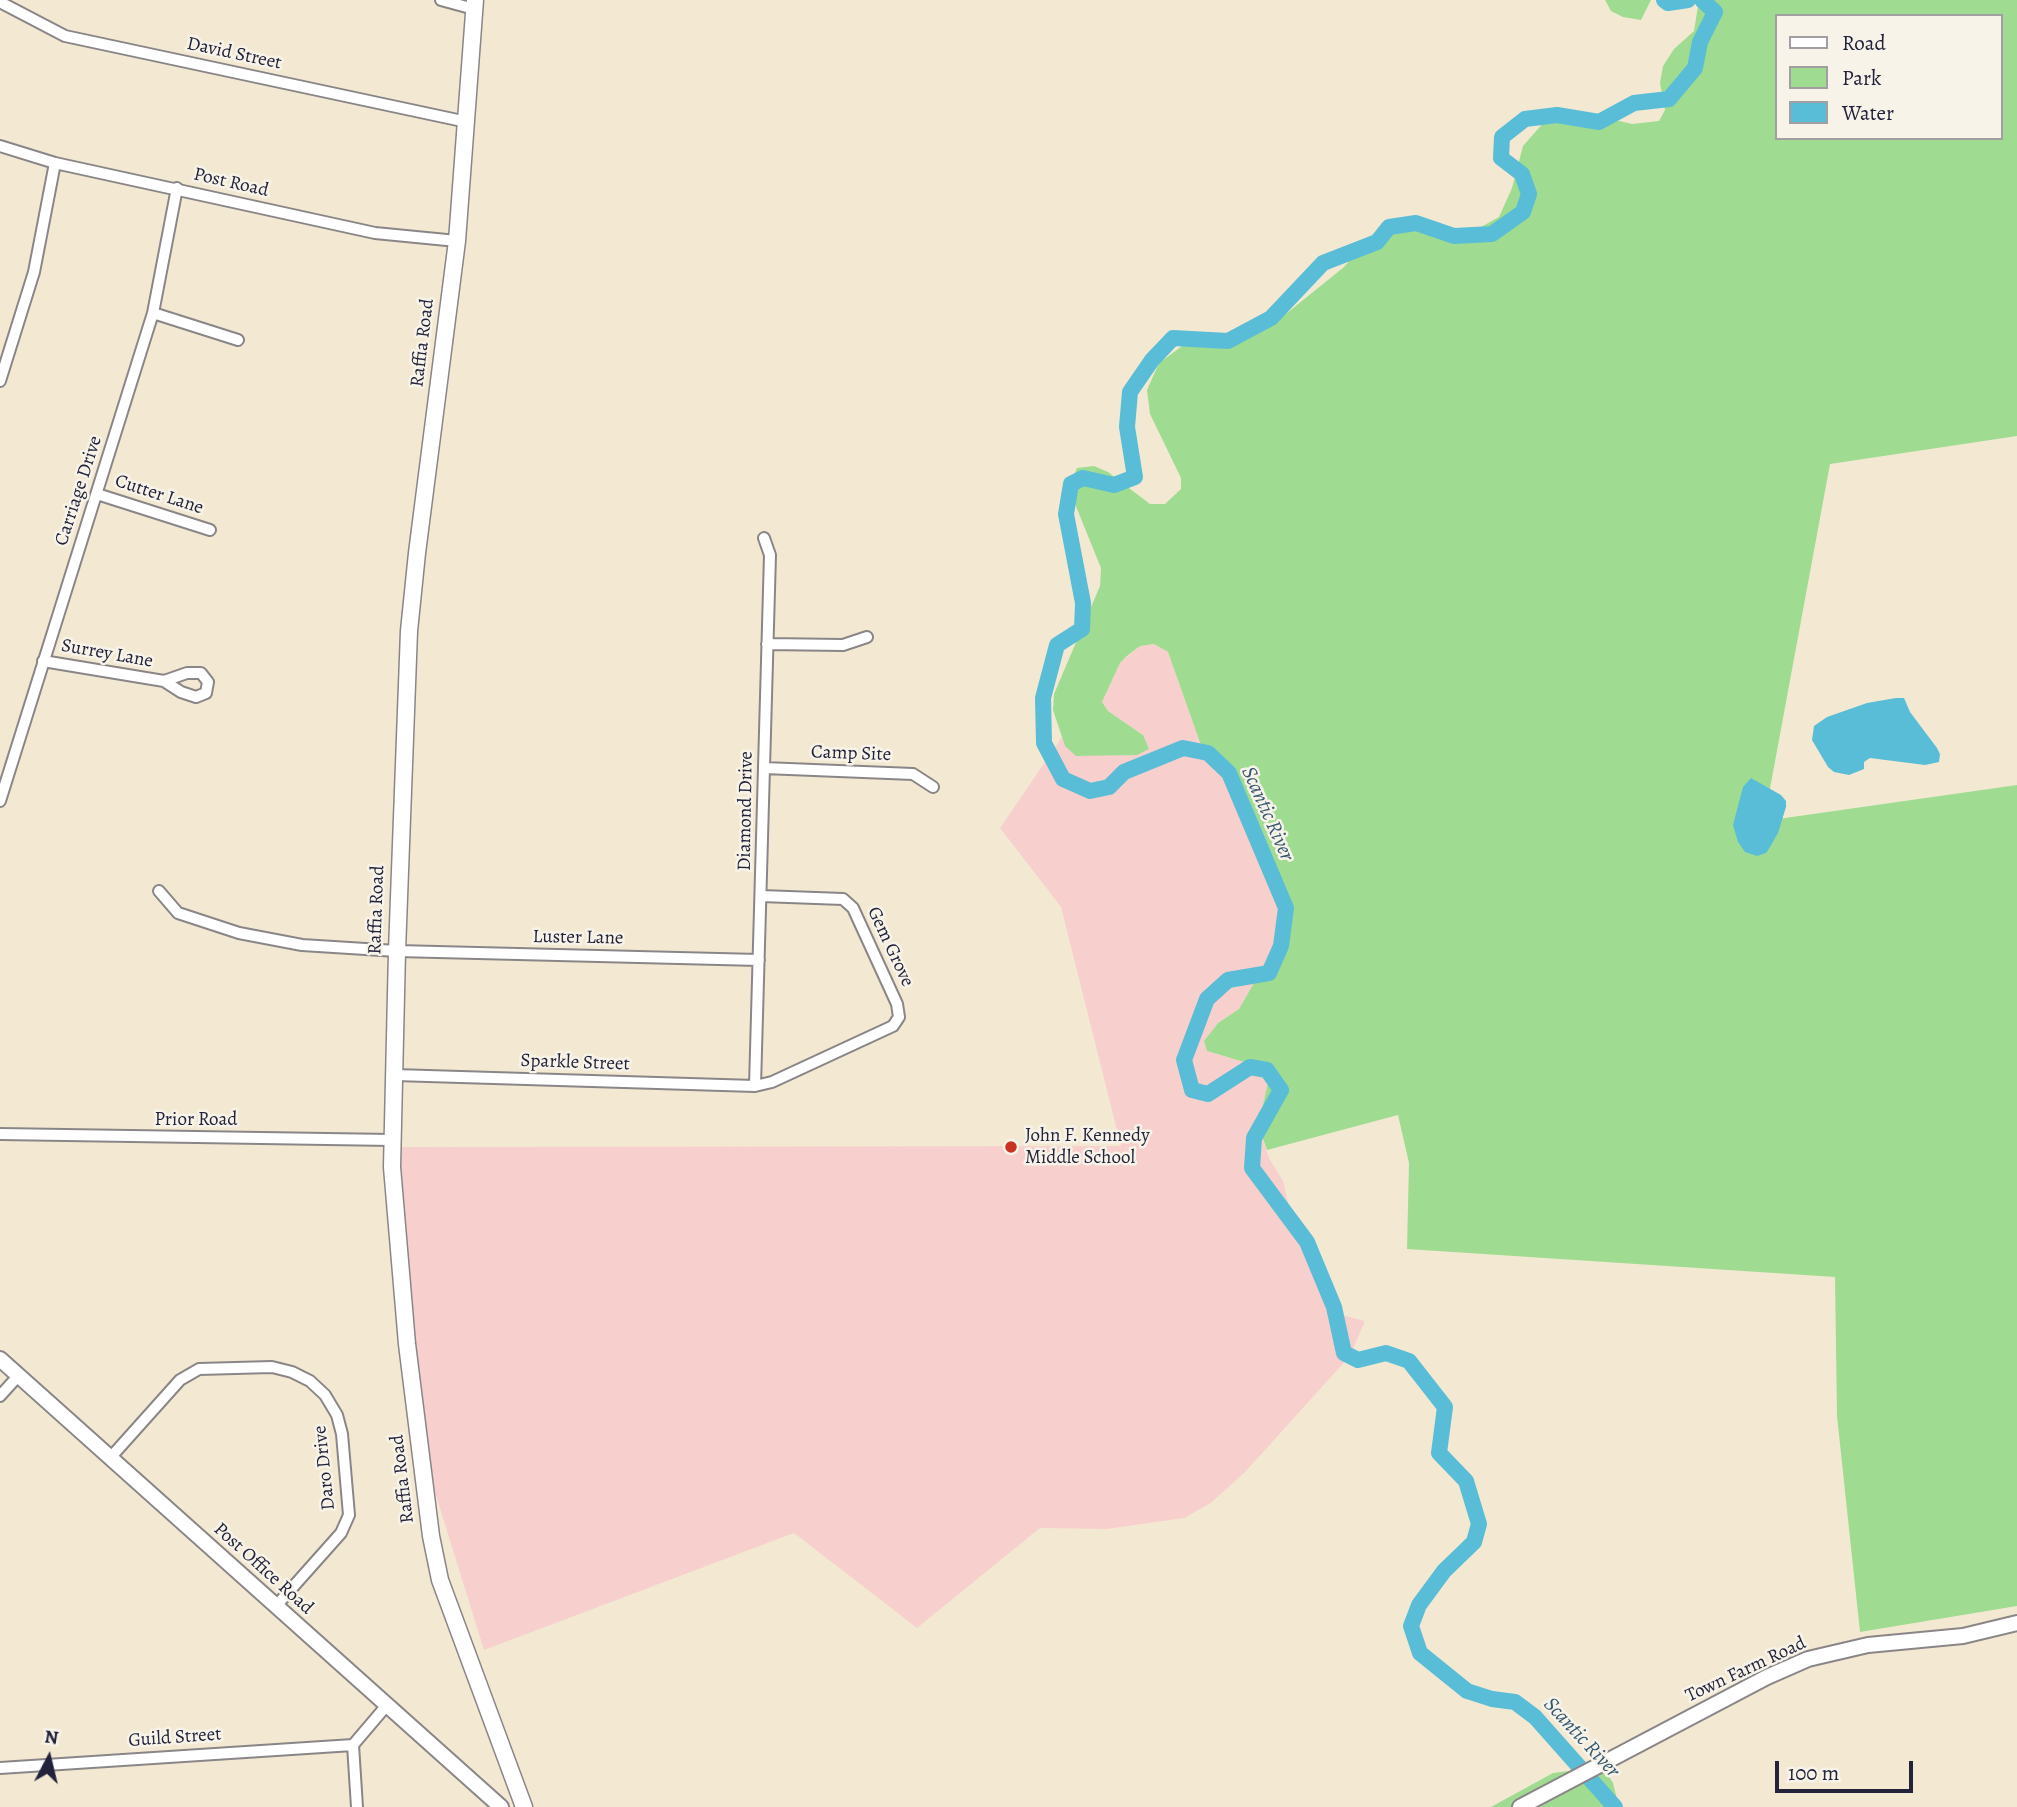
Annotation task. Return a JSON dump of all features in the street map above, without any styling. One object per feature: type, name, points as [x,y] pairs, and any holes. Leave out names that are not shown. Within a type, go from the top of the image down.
[{"type":"main road","name":"Raffia Road","points":[[474,4],[457,241],[416,553],[409,631],[392,1140],[398,1250],[431,1536],[451,1616],[524,1807]]},
{"type":"street","points":[[441,0],[474,4]]},
{"type":"street","name":"David Street","points":[[0,2],[65,36],[467,122]]},
{"type":"street","name":"Post Road","points":[[0,146],[55,163],[375,233],[457,241]]},
{"type":"street","points":[[0,381],[34,272],[55,163]]},
{"type":"street","name":"Carriage Drive","points":[[0,801],[153,313],[177,188]]},
{"type":"street","points":[[153,313],[238,340]]},
{"type":"street","name":"Cutter Lane","points":[[97,494],[210,530]]},
{"type":"street","name":"Diamond Drive","points":[[755,1086],[770,555],[764,538]]},
{"type":"street","points":[[767,644],[843,645],[867,637]]},
{"type":"street","name":"Surrey Lane","points":[[43,661],[164,681]]},
{"type":"street","name":"Camp Site","points":[[764,768],[913,774],[933,787]]},
{"type":"street","name":"Luster Lane","points":[[159,891],[178,913],[239,933],[302,945],[397,951],[759,960]]},
{"type":"street","name":"Gem Grove","points":[[755,1086],[772,1082],[893,1026],[900,1017],[897,1004],[853,908],[843,899],[761,896]]},
{"type":"street","name":"Sparkle Street","points":[[394,1076],[755,1086]]},
{"type":"street","name":"Prior Road","points":[[0,1134],[392,1140]]},
{"type":"street","name":"Post Office Road","points":[[0,1359],[501,1807]]},
{"type":"street","name":"Daro Drive","points":[[111,1458],[180,1380],[199,1369],[272,1367],[292,1372],[310,1381],[325,1395],[337,1415],[342,1434],[349,1516],[341,1533],[276,1606]]},
{"type":"street","points":[[0,1396],[19,1375]]},
{"type":"street","name":"Town Farm Road","points":[[1520,1807],[1767,1677],[1808,1660],[1868,1645],[1963,1636],[2017,1623]]},
{"type":"street","points":[[357,1807],[353,1745],[387,1705]]},
{"type":"street","name":"Guild Street","points":[[0,1768],[353,1745]]},
{"type":"shaded area","name":"John F. Kennedy Middle School","points":[[1154,644],[1168,652],[1203,751],[1236,795],[1237,804],[1258,831],[1276,872],[1289,932],[1289,948],[1280,961],[1263,967],[1239,1009],[1218,1023],[1204,1041],[1207,1051],[1261,1067],[1269,1078],[1262,1109],[1262,1136],[1269,1158],[1283,1181],[1290,1210],[1321,1266],[1335,1308],[1342,1315],[1365,1321],[1350,1356],[1245,1472],[1211,1503],[1184,1518],[1107,1529],[1040,1528],[917,1628],[794,1533],[484,1650],[433,1486],[420,1406],[390,1147],[1121,1146],[1061,907],[1000,828],[1062,737],[1065,746],[1143,735],[1108,711],[1102,702],[1120,663],[1140,646]]},
{"type":"green space","points":[[1605,0],[1651,0],[1641,20],[1623,17],[1611,11]]},
{"type":"green space","points":[[1699,0],[2017,0],[2017,436],[1830,464],[1764,821],[2017,785],[2017,1606],[1860,1632],[1837,1416],[1835,1277],[1407,1249],[1409,1163],[1398,1115],[1267,1150],[1262,1136],[1262,1109],[1269,1078],[1261,1067],[1207,1051],[1204,1041],[1218,1023],[1239,1009],[1263,967],[1280,961],[1289,948],[1289,932],[1277,872],[1258,831],[1237,804],[1236,795],[1203,751],[1168,652],[1154,644],[1140,646],[1120,663],[1102,702],[1108,711],[1143,735],[1149,749],[1137,755],[1076,756],[1065,746],[1053,710],[1054,694],[1100,586],[1101,568],[1073,499],[1072,480],[1077,468],[1094,466],[1108,472],[1150,504],[1165,504],[1181,489],[1181,478],[1150,414],[1147,390],[1159,363],[1185,344],[1257,331],[1287,313],[1344,267],[1365,243],[1377,235],[1405,229],[1446,234],[1481,227],[1499,217],[1512,188],[1523,146],[1544,122],[1558,112],[1577,111],[1632,124],[1659,121],[1665,110],[1660,83],[1663,66],[1674,49],[1694,31]]},
{"type":"green space","points":[[1576,1770],[1601,1772],[1610,1778],[1619,1807],[1491,1807],[1553,1773]]},
{"type":"water","points":[[1904,698],[1910,712],[1937,748],[1940,754],[1939,762],[1925,765],[1870,758],[1864,762],[1864,769],[1849,775],[1834,772],[1828,767],[1812,740],[1814,726],[1827,717],[1867,703]]},
{"type":"water","points":[[1751,778],[1781,795],[1786,801],[1778,833],[1766,853],[1757,856],[1745,852],[1738,842],[1733,825],[1743,787]]},
{"type":"waterway","name":"Scantic River","points":[[1664,0],[1668,3],[1688,0]]},
{"type":"waterway","name":"Scantic River","points":[[1615,1807],[1535,1717],[1515,1702],[1492,1699],[1467,1691],[1420,1653],[1411,1626],[1419,1605],[1444,1571],[1474,1542],[1479,1524],[1466,1481],[1439,1453],[1445,1407],[1409,1361],[1386,1353],[1358,1360],[1344,1353],[1334,1307],[1307,1242],[1252,1168],[1254,1138],[1281,1090],[1267,1070],[1250,1067],[1208,1094],[1192,1090],[1184,1060],[1207,999],[1228,980],[1269,973],[1281,946],[1286,908],[1229,773],[1208,753],[1183,748],[1124,772],[1109,787],[1090,791],[1063,779],[1044,743],[1043,698],[1057,645],[1082,629],[1083,603],[1066,514],[1071,484],[1083,478],[1114,485],[1135,477],[1127,427],[1130,392],[1152,360],[1173,338],[1228,341],[1271,318],[1323,263],[1377,242],[1389,227],[1416,223],[1454,236],[1492,234],[1523,212],[1529,194],[1522,174],[1501,158],[1502,137],[1525,119],[1557,115],[1599,122],[1634,103],[1669,99],[1695,68],[1700,42],[1715,12],[1702,0]]},
{"type":"place","name":"John F. Kennedy Middle School","points":[[1011,1147]]}]
